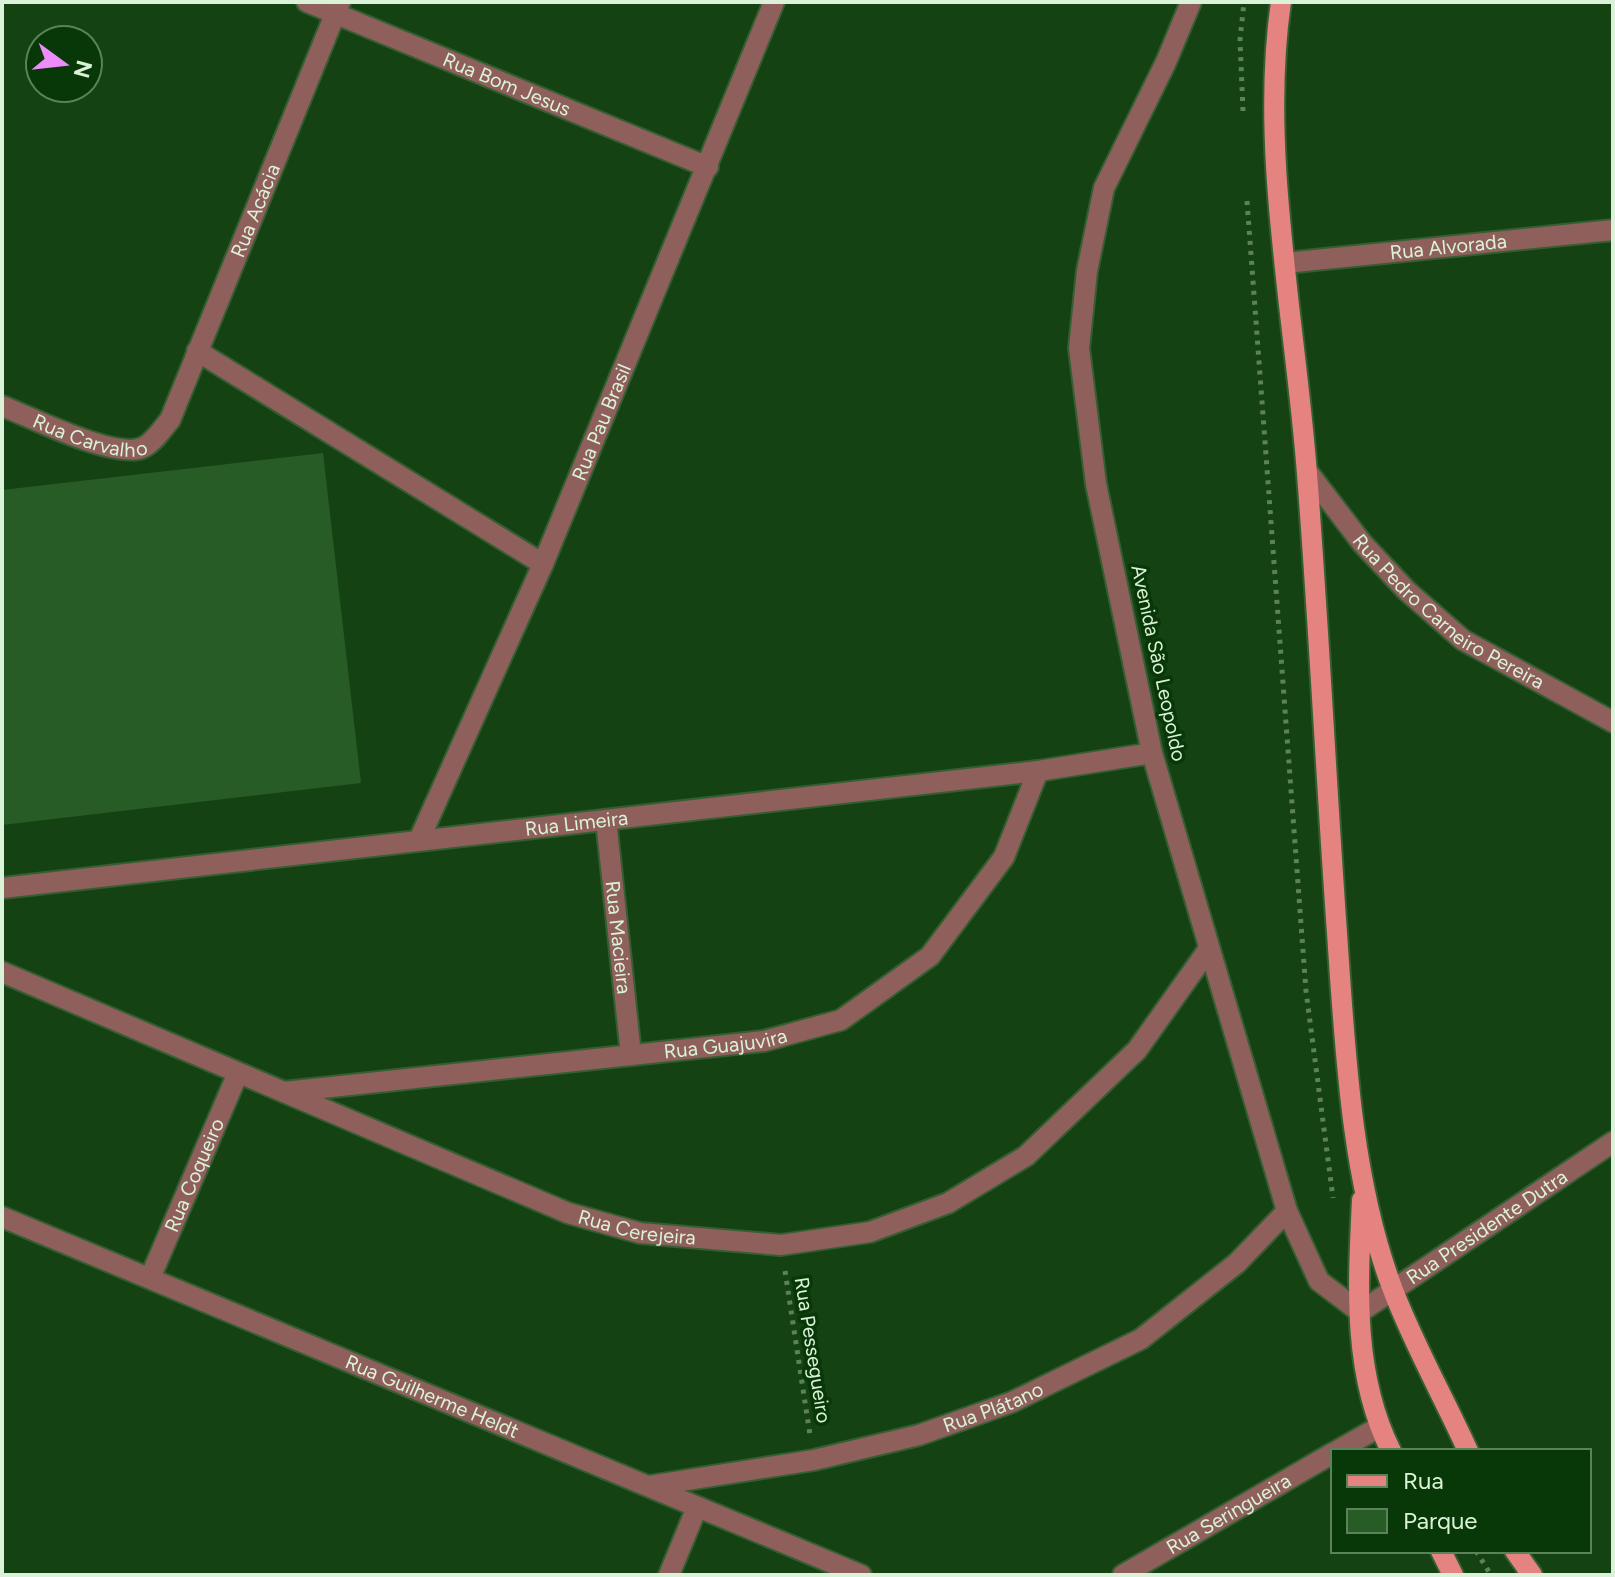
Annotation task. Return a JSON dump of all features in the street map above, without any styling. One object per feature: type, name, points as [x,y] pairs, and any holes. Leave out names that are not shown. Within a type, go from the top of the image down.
[{"type":"main road","points":[[1281,2],[1276,33],[1277,140],[1285,263],[1307,471],[1343,1027],[1363,1180],[1392,1288],[1467,1449]]},
{"type":"main road","points":[[1363,1180],[1361,1350],[1379,1427],[1390,1449]]},
{"type":"main road","points":[[1442,1553],[1453,1575]]},
{"type":"main road","points":[[1516,1553],[1532,1575]]},
{"type":"street","name":"Rua Bom Jesus","points":[[307,2],[338,8],[708,167]]},
{"type":"street","name":"Rua Pau Brasil","points":[[419,840],[543,564],[774,2]]},
{"type":"street","name":"Avenida São Leopoldo","points":[[1191,2],[1104,188],[1087,271],[1079,348],[1096,484],[1152,753],[1287,1211],[1319,1281],[1360,1312]]},
{"type":"street","name":"Rua Acácia","points":[[170,420],[338,8]]},
{"type":"street","name":"Rua Alvorada","points":[[1285,263],[1613,230]]},
{"type":"street","points":[[197,351],[543,564]]},
{"type":"street","name":"Rua Carvalho","points":[[2,406],[104,446],[126,450],[143,448],[170,420]]},
{"type":"street","name":"Rua Pedro Carneiro Pereira","points":[[1307,471],[1362,543],[1407,591],[1463,640],[1608,717]]},
{"type":"street","name":"Rua Limeira","points":[[2,888],[1038,771],[1152,753]]},
{"type":"street","name":"Rua Guajuvira","points":[[283,1093],[764,1041],[841,1020],[930,956],[1004,857],[1038,771]]},
{"type":"street","name":"Rua Macieira","points":[[606,820],[631,1055]]},
{"type":"street","name":"Rua Cerejeira","points":[[2,972],[568,1213],[640,1233],[781,1245],[870,1232],[948,1203],[1026,1156],[1137,1050],[1208,950]]},
{"type":"street","name":"Rua Coqueiro","points":[[150,1278],[238,1073]]},
{"type":"street","name":"Rua Presidente Dutra","points":[[1360,1312],[1613,1142]]},
{"type":"street","name":"Rua Plátano","points":[[647,1486],[814,1460],[919,1435],[1012,1402],[1141,1339],[1237,1263],[1287,1211]]},
{"type":"street","name":"Rua Guilherme Heldt","points":[[2,1217],[861,1575]]},
{"type":"street","name":"Rua Seringueira","points":[[1340,1449],[1379,1427]]},
{"type":"street","name":"Rua Seringueira","points":[[1123,1575],[1331,1454]]},
{"type":"street","points":[[669,1575],[697,1507]]},
{"type":"path","name":"Rua Pessegueiro","points":[[781,1245],[814,1460]]},
{"type":"path","points":[[1477,1553],[1491,1575]]},
{"type":"green space","points":[[323,453],[361,783],[2,825],[2,490]]}]
